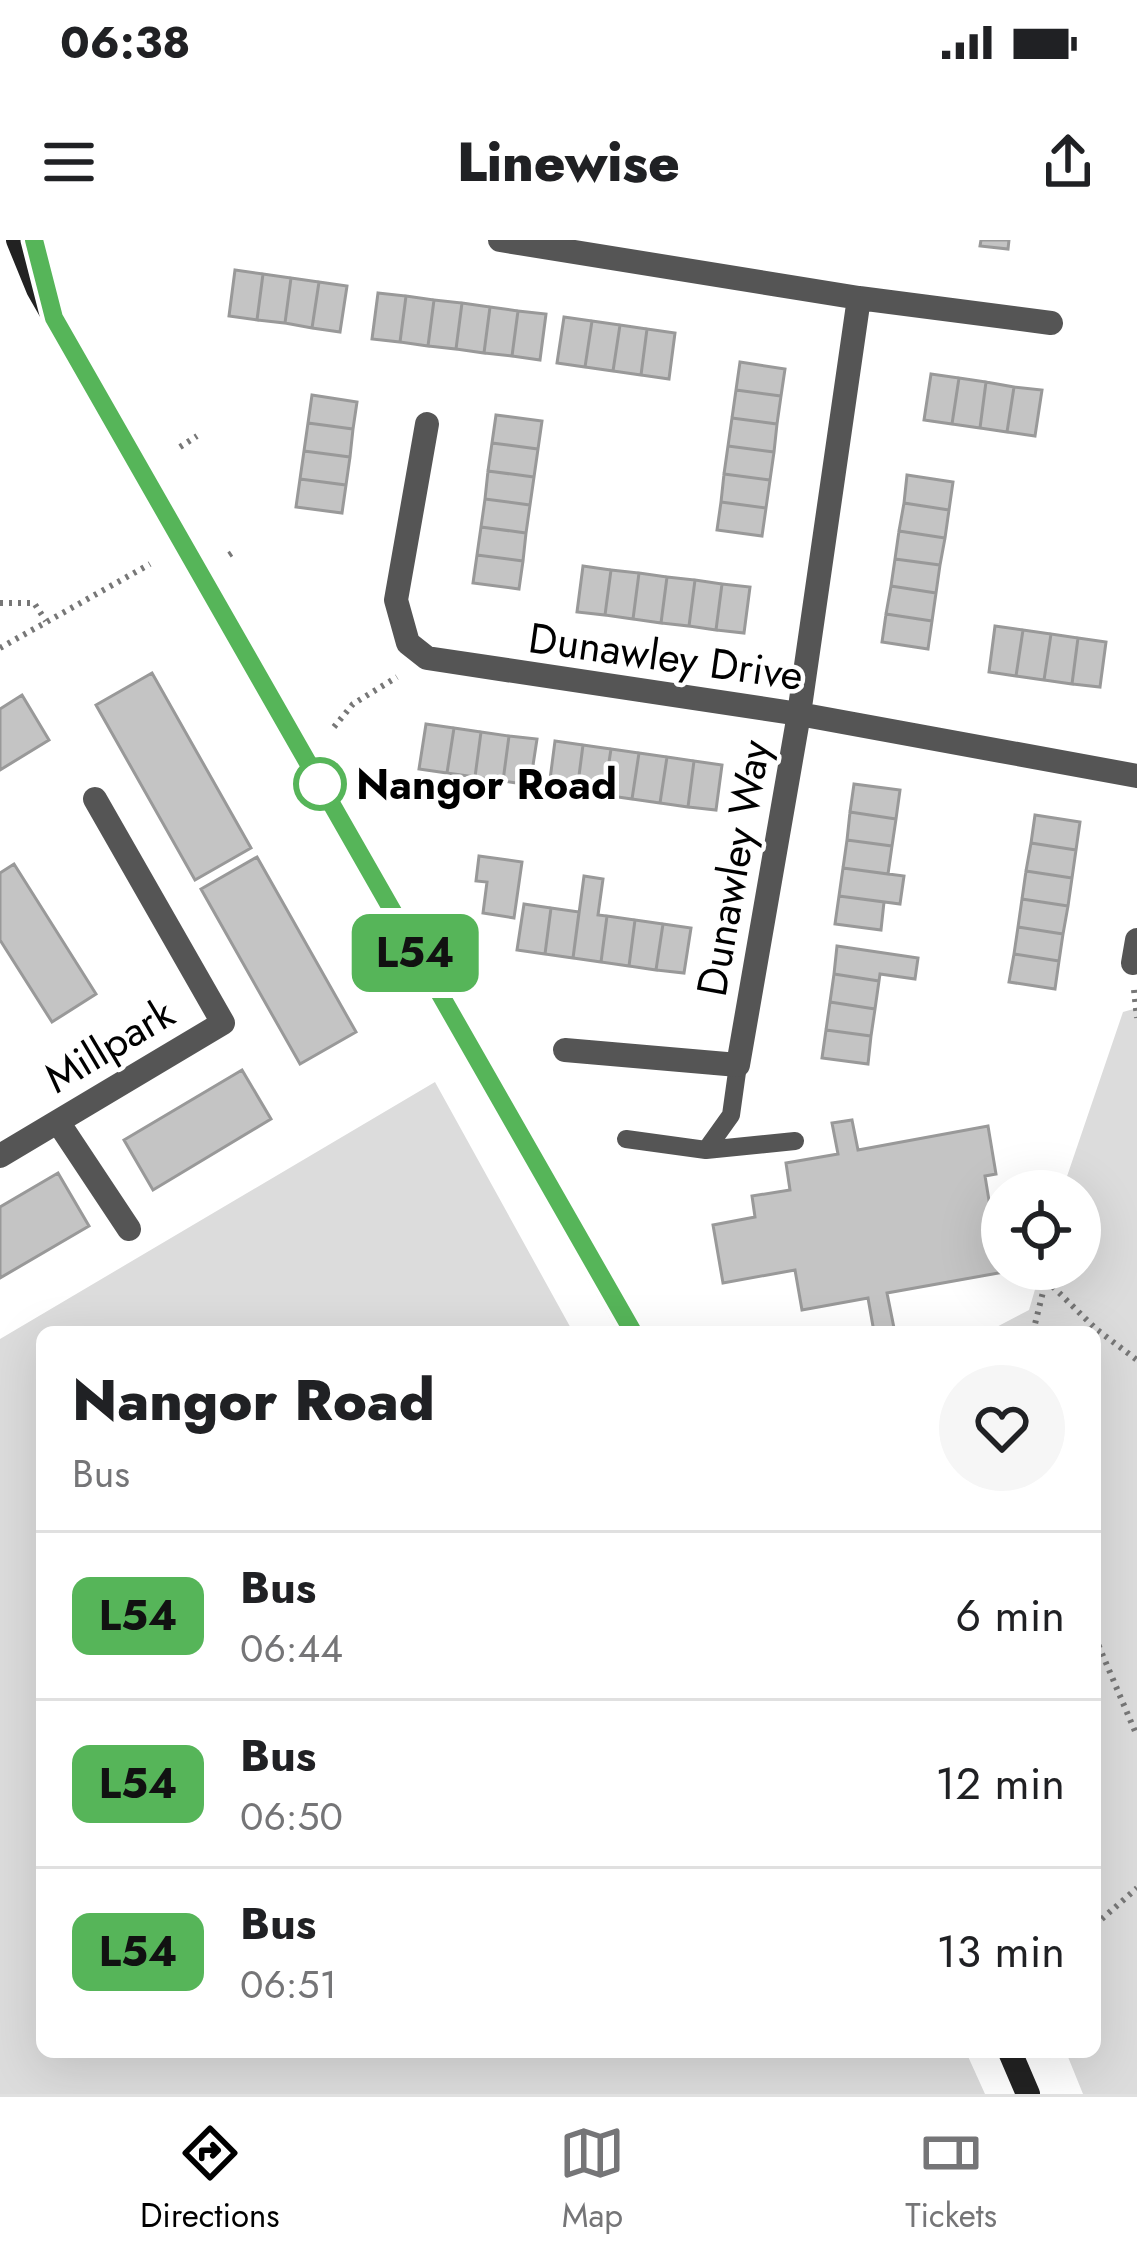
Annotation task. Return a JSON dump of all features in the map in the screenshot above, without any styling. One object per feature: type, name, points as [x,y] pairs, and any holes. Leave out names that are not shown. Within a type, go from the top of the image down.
[{"type":"main road","points":[[18,240],[54,318],[629,1326]]},
{"type":"main road","points":[[34,240],[54,318]]},
{"type":"main road","points":[[0,241],[38,289]]},
{"type":"main road","points":[[1013,2058],[1028,2094]]},
{"type":"street","points":[[500,240],[859,298],[1052,323]]},
{"type":"street","name":"Dunawley Way","points":[[738,1065],[800,714],[859,298]]},
{"type":"street","name":"Dunawley Drive","points":[[427,424],[396,600],[408,643],[427,658],[800,714],[1137,776]]},
{"type":"street","name":"Millpark","points":[[0,1156],[223,1023],[95,799]]},
{"type":"street","points":[[565,1050],[738,1065]]},
{"type":"street","points":[[58,1122],[129,1229]]},
{"type":"lane","points":[[706,1150],[731,1115],[738,1065]]},
{"type":"lane","points":[[626,1139],[706,1150],[795,1141]]},
{"type":"path","points":[[180,447],[197,436]]},
{"type":"path","points":[[0,648],[150,564]]},
{"type":"path","points":[[0,603],[34,603],[46,621]]},
{"type":"path","points":[[334,727],[353,704],[397,677]]},
{"type":"path","points":[[1134,990],[1137,1018]]},
{"type":"path","points":[[1034,1326],[1046,1280],[1093,1326]]},
{"type":"path","points":[[1101,1333],[1137,1360]]},
{"type":"path","points":[[1101,1651],[1137,1736]]},
{"type":"path","points":[[1101,1920],[1137,1888]]},
{"type":"shaded area","points":[[1137,1008],[1137,2094],[1083,2094],[1068,2058],[1101,2058],[1101,1326],[998,1326],[1029,1310],[1035,1290],[1101,1290],[1101,1170],[1069,1170],[1123,1012]]},
{"type":"shaded area","points":[[435,1082],[570,1326],[36,1326],[36,2058],[969,2058],[985,2094],[0,2094],[0,1339]]},
{"type":"building","points":[[981,240],[1009,240],[1008,249],[980,246]]},
{"type":"building","points":[[235,270],[263,274],[257,320],[229,316]]},
{"type":"building","points":[[263,274],[291,278],[285,323],[257,320]]},
{"type":"building","points":[[291,278],[319,282],[312,328],[285,323]]},
{"type":"building","points":[[319,282],[347,286],[340,332],[312,328]]},
{"type":"building","points":[[378,293],[406,296],[400,342],[372,339]]},
{"type":"building","points":[[406,296],[434,300],[428,346],[400,342]]},
{"type":"building","points":[[434,300],[462,303],[456,349],[428,346]]},
{"type":"building","points":[[462,303],[490,307],[484,353],[456,349]]},
{"type":"building","points":[[490,307],[518,311],[512,356],[484,353]]},
{"type":"building","points":[[518,311],[546,314],[540,360],[512,356]]},
{"type":"building","points":[[564,317],[592,321],[585,367],[557,363]]},
{"type":"building","points":[[592,321],[620,325],[613,371],[585,367]]},
{"type":"building","points":[[620,325],[647,329],[641,375],[613,371]]},
{"type":"building","points":[[647,329],[675,333],[669,379],[641,375]]},
{"type":"building","points":[[740,362],[785,369],[781,396],[736,390]]},
{"type":"building","points":[[931,374],[959,378],[952,424],[924,420]]},
{"type":"building","points":[[959,378],[986,382],[980,428],[952,424]]},
{"type":"building","points":[[986,382],[1014,387],[1007,432],[980,428]]},
{"type":"building","points":[[1014,387],[1042,390],[1035,436],[1007,432]]},
{"type":"building","points":[[736,390],[781,396],[777,424],[732,418]]},
{"type":"building","points":[[312,395],[357,402],[353,429],[308,423]]},
{"type":"building","points":[[496,415],[542,421],[538,449],[492,443]]},
{"type":"building","points":[[732,418],[777,424],[774,452],[728,446]]},
{"type":"building","points":[[308,423],[353,429],[350,457],[304,451]]},
{"type":"building","points":[[492,443],[538,449],[534,477],[488,471]]},
{"type":"building","points":[[728,446],[774,452],[770,480],[724,474]]},
{"type":"building","points":[[304,451],[350,457],[346,485],[300,479]]},
{"type":"building","points":[[488,471],[534,477],[530,505],[485,499]]},
{"type":"building","points":[[724,474],[770,480],[766,508],[721,502]]},
{"type":"building","points":[[907,475],[953,482],[949,510],[904,503]]},
{"type":"building","points":[[300,479],[346,485],[342,513],[296,507]]},
{"type":"building","points":[[485,499],[530,505],[526,533],[481,527]]},
{"type":"building","points":[[721,502],[766,508],[762,536],[717,530]]},
{"type":"building","points":[[904,503],[949,510],[945,538],[899,531]]},
{"type":"building","points":[[481,527],[526,533],[523,561],[477,555]]},
{"type":"building","points":[[899,531],[945,538],[940,565],[895,559]]},
{"type":"building","points":[[477,555],[523,561],[519,589],[473,583]]},
{"type":"building","points":[[895,559],[940,565],[936,593],[891,586]]},
{"type":"building","points":[[583,566],[611,570],[605,615],[577,612]]},
{"type":"building","points":[[611,570],[639,573],[633,619],[605,615]]},
{"type":"building","points":[[639,573],[667,577],[661,623],[633,619]]},
{"type":"building","points":[[667,577],[695,580],[689,626],[661,623]]},
{"type":"building","points":[[695,580],[722,584],[716,630],[689,626]]},
{"type":"building","points":[[722,584],[750,587],[744,633],[716,630]]},
{"type":"building","points":[[891,586],[936,593],[932,621],[886,614]]},
{"type":"building","points":[[886,614],[932,621],[928,649],[882,642]]},
{"type":"building","points":[[995,626],[1023,630],[1016,676],[989,672]]},
{"type":"building","points":[[1023,630],[1051,634],[1044,680],[1016,676]]},
{"type":"building","points":[[1051,634],[1078,638],[1072,684],[1044,680]]},
{"type":"building","points":[[1078,638],[1106,642],[1100,687],[1072,684]]},
{"type":"building","points":[[152,673],[251,848],[195,880],[96,705]]},
{"type":"building","points":[[22,695],[49,740],[0,770],[0,709]]},
{"type":"building","points":[[426,724],[454,728],[447,773],[419,769]]},
{"type":"building","points":[[454,728],[481,732],[475,777],[447,773]]},
{"type":"building","points":[[481,732],[509,736],[503,781],[475,777]]},
{"type":"building","points":[[509,736],[537,739],[530,785],[503,781]]},
{"type":"building","points":[[555,741],[583,745],[577,791],[549,787]]},
{"type":"building","points":[[583,745],[611,749],[604,795],[577,791]]},
{"type":"building","points":[[611,749],[639,753],[632,799],[604,795]]},
{"type":"building","points":[[639,753],[667,757],[660,803],[632,799]]},
{"type":"building","points":[[667,757],[694,761],[688,807],[660,803]]},
{"type":"building","points":[[694,761],[722,765],[716,810],[688,807]]},
{"type":"building","points":[[854,784],[900,790],[896,819],[850,812]]},
{"type":"building","points":[[850,812],[896,819],[892,846],[847,840]]},
{"type":"building","points":[[1035,815],[1080,822],[1076,850],[1031,843]]},
{"type":"building","points":[[847,840],[892,846],[888,874],[843,868]]},
{"type":"building","points":[[1031,843],[1076,850],[1072,878],[1026,871]]},
{"type":"building","points":[[479,856],[522,862],[514,918],[483,913],[487,882],[476,881]]},
{"type":"building","points":[[257,857],[356,1032],[300,1064],[201,889]]},
{"type":"building","points":[[14,864],[96,994],[52,1022],[0,940],[0,873]]},
{"type":"building","points":[[843,868],[904,876],[900,904],[839,896]]},
{"type":"building","points":[[1026,871],[1072,878],[1068,906],[1022,899]]},
{"type":"building","points":[[584,876],[603,879],[598,915],[607,916],[601,962],[573,958]]},
{"type":"building","points":[[839,896],[884,902],[881,930],[835,924]]},
{"type":"building","points":[[1022,899],[1068,906],[1063,934],[1018,927]]},
{"type":"building","points":[[524,904],[551,908],[545,954],[517,950]]},
{"type":"building","points":[[551,908],[579,912],[573,958],[545,954]]},
{"type":"building","points":[[607,916],[635,920],[629,966],[601,962]]},
{"type":"building","points":[[635,920],[663,924],[656,970],[629,966]]},
{"type":"building","points":[[663,924],[691,928],[684,973],[656,970]]},
{"type":"building","points":[[1018,927],[1063,934],[1059,961],[1014,954]]},
{"type":"building","points":[[837,946],[918,958],[915,979],[880,974],[879,981],[834,974]]},
{"type":"building","points":[[1014,954],[1059,961],[1055,989],[1009,982]]},
{"type":"building","points":[[834,974],[879,981],[875,1009],[830,1002]]},
{"type":"building","points":[[830,1002],[875,1009],[871,1036],[826,1030]]},
{"type":"building","points":[[826,1030],[871,1036],[868,1064],[822,1058]]},
{"type":"building","points":[[242,1070],[271,1119],[153,1190],[124,1140]]},
{"type":"building","points":[[852,1120],[858,1150],[988,1126],[995,1170],[981,1170],[981,1276],[887,1293],[894,1326],[873,1326],[868,1298],[802,1310],[795,1270],[723,1283],[713,1225],[755,1217],[752,1196],[790,1190],[786,1163],[838,1154],[832,1123]]},
{"type":"building","points":[[58,1173],[89,1226],[0,1278],[0,1207]]},
{"type":"bus line","name":"L54","points":[[34,240],[54,318],[630,1326]]},
{"type":"place","name":"Nangor Road","points":[[320,784]]}]
